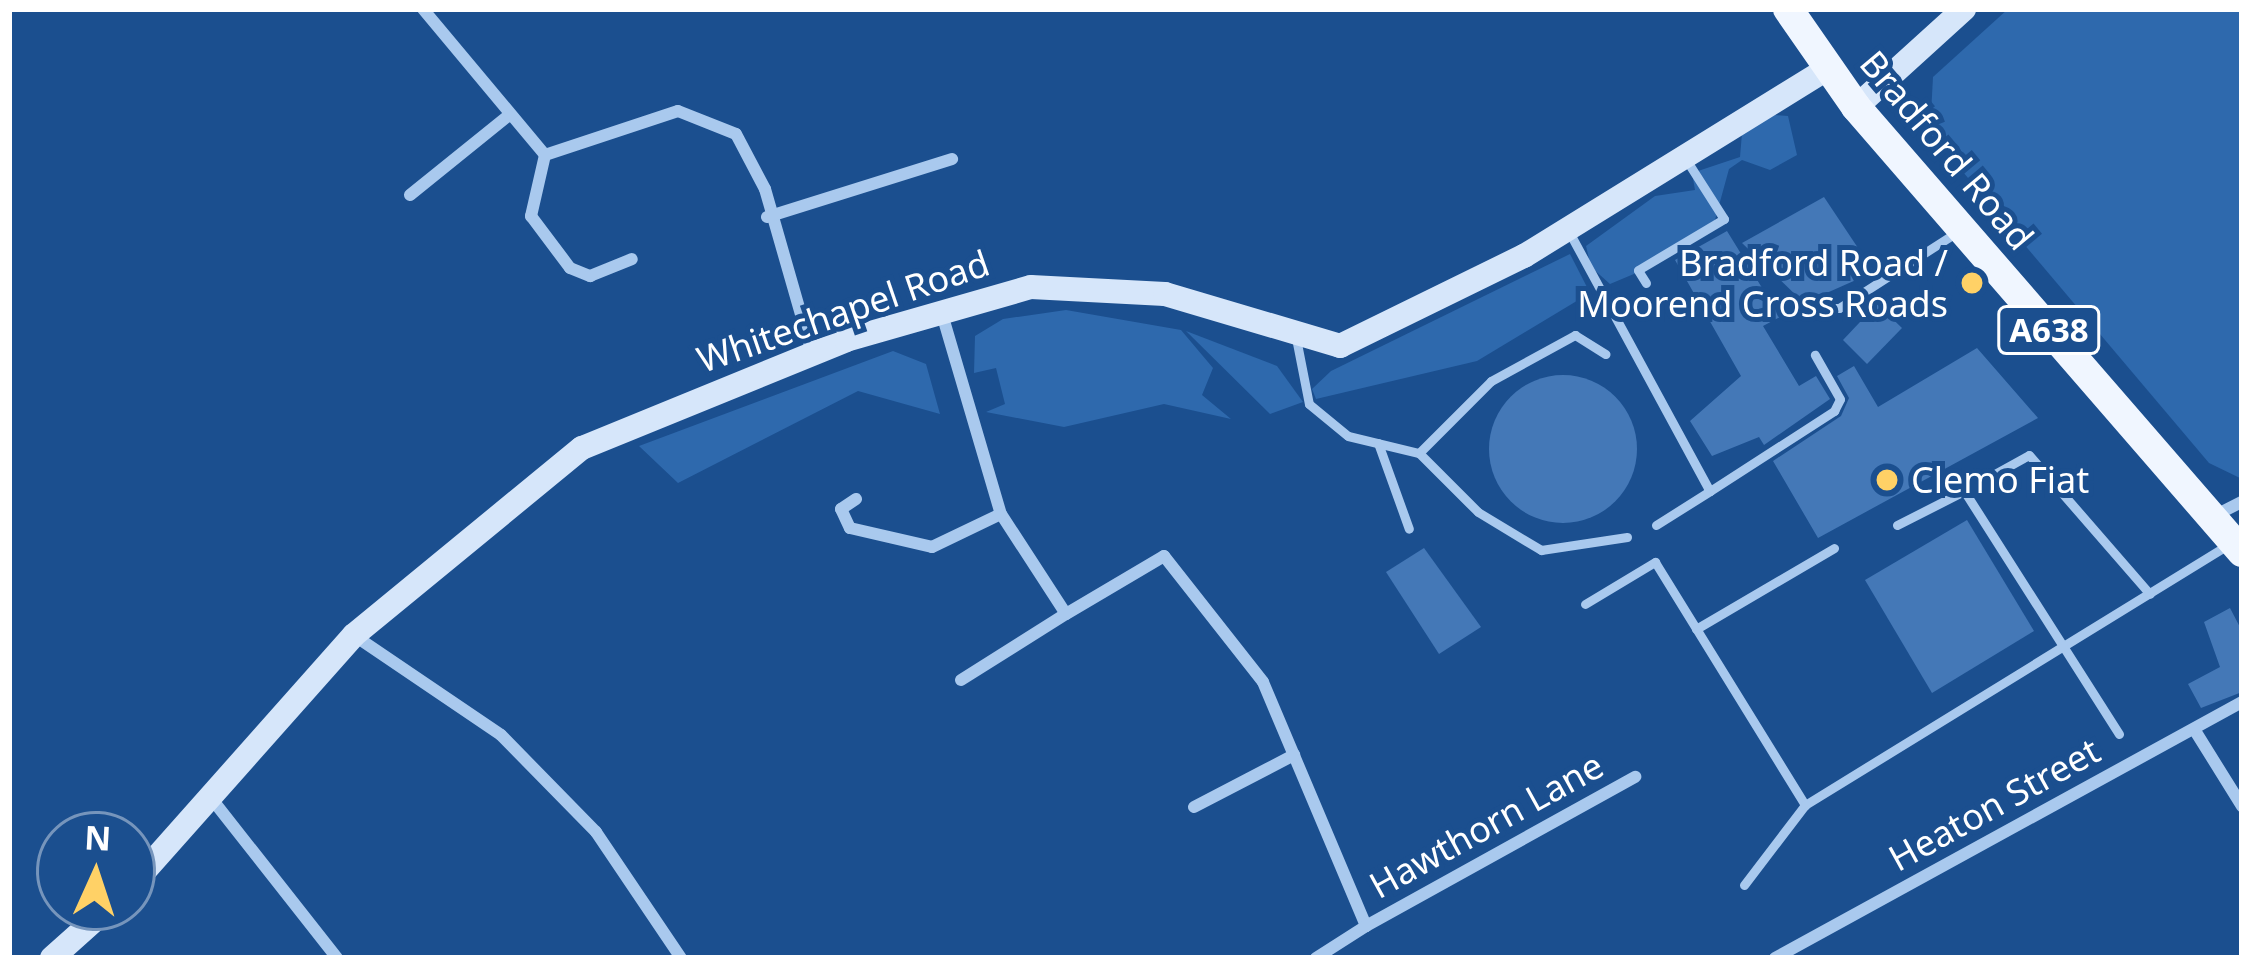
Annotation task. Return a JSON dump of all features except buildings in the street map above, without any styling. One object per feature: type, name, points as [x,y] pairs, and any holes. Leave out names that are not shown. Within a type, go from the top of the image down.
[{"type":"main road","name":"Bradford Road","points":[[1788,9],[1856,107],[2237,547]]},
{"type":"street","points":[[423,9],[544,155]]},
{"type":"street","points":[[1856,107],[1964,9]]},
{"type":"street","name":"Whitechapel Road","points":[[156,861],[215,803],[354,635],[582,448],[812,353],[1031,286],[1165,294],[1296,338],[1340,346],[1390,328],[1568,230],[1687,161],[1828,68]]},
{"type":"street","points":[[544,155],[678,111],[711,117],[755,163],[766,217],[812,353]]},
{"type":"street","points":[[410,195],[508,116]]},
{"type":"street","points":[[544,155],[531,216],[570,268],[590,276],[632,259]]},
{"type":"street","points":[[766,217],[952,158]]},
{"type":"street","points":[[942,313],[1001,514],[1066,614]]},
{"type":"street","points":[[856,499],[841,508],[850,528],[932,547],[1001,514]]},
{"type":"street","points":[[2211,517],[2242,502]]},
{"type":"street","name":"Hawthorn Lane","points":[[961,680],[1164,556],[1263,682],[1366,926]]},
{"type":"street","points":[[354,635],[501,735],[596,832],[681,958]]},
{"type":"street","name":"Heaton Street","points":[[1775,958],[2242,703]]},
{"type":"street","points":[[2194,728],[2242,806]]},
{"type":"street","points":[[1194,807],[1294,755]]},
{"type":"street","name":"Hawthorn Lane","points":[[1316,958],[1635,777]]},
{"type":"street","points":[[215,803],[337,958]]},
{"type":"street","points":[[52,958],[82,931]]},
{"type":"lane","points":[[1646,283],[1638,270],[1724,219],[1687,161]]},
{"type":"lane","points":[[1811,308],[1839,308],[1961,229]]},
{"type":"lane","points":[[1568,230],[1710,490]]},
{"type":"lane","points":[[1419,453],[1491,381],[1575,335],[1605,354]]},
{"type":"lane","points":[[1296,338],[1309,404],[1348,436],[1419,453],[1478,512],[1541,550],[1628,537]]},
{"type":"lane","points":[[1656,525],[1834,411],[1840,400],[1815,356]]},
{"type":"lane","points":[[1378,443],[1409,529]]},
{"type":"lane","points":[[1898,525],[2029,455],[2150,594]]},
{"type":"lane","points":[[1964,491],[2064,641],[2119,734]]},
{"type":"lane","points":[[1744,884],[1805,805],[2064,641],[2237,547]]},
{"type":"lane","points":[[1696,628],[1834,548]]},
{"type":"lane","points":[[1585,604],[1655,562],[1805,805]]},
{"type":"shaded area","points":[[2008,9],[2242,9],[2242,479],[2209,463],[1930,133],[1933,77]]},
{"type":"shaded area","points":[[1775,115],[1788,116],[1797,155],[1770,170],[1742,160],[1729,169],[1715,220],[1641,271],[1610,284],[1591,267],[1586,246],[1655,196],[1695,190],[1692,173],[1740,157],[1742,133]]},
{"type":"shaded area","points":[[1570,254],[1590,293],[1477,361],[1316,399],[1312,389],[1331,371]]},
{"type":"shaded area","points":[[1066,310],[1181,330],[1213,368],[1202,395],[1231,419],[1164,404],[1064,427],[986,412],[1005,404],[996,368],[974,373],[975,336],[1003,319]]},
{"type":"shaded area","points":[[1186,331],[1277,366],[1303,402],[1270,414]]},
{"type":"shaded area","points":[[893,351],[926,364],[940,414],[858,391],[678,483],[639,446]]},
{"type":"place","name":"Bradford Road / Moorend Cross Roads","points":[[1972,283]]},
{"type":"place","name":"Clemo Fiat","points":[[1887,480]]}]
